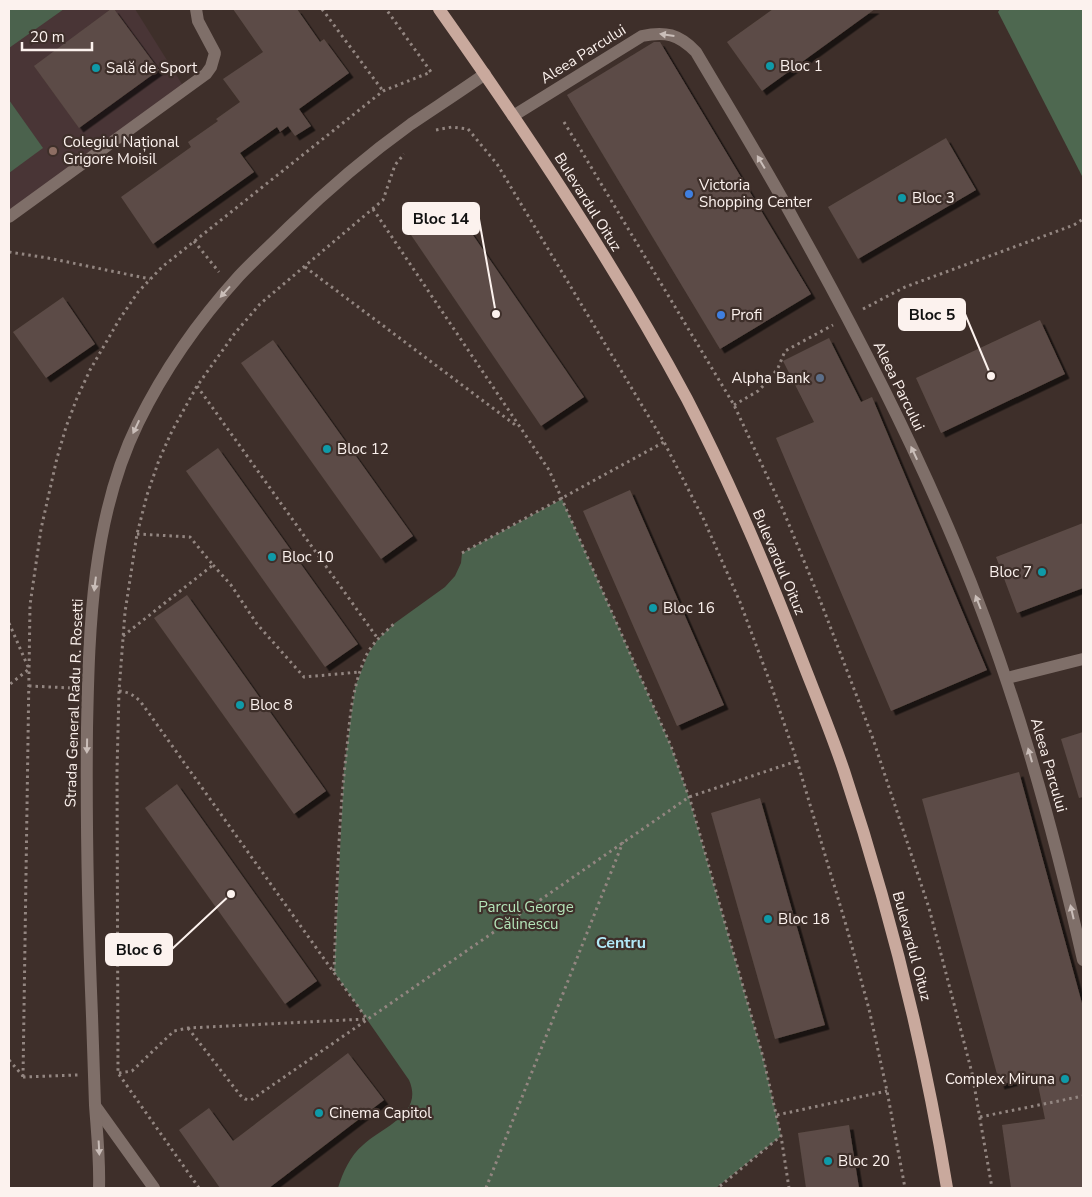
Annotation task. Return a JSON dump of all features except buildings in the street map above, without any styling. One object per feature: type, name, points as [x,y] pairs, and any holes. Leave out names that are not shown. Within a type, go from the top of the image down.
[{"type":"main road","name":"Bulevardul Oituz","points":[[439,9],[561,188],[656,342],[689,403],[719,465],[776,594],[844,770],[886,910],[918,1032],[947,1188]]},
{"type":"street","points":[[9,217],[206,74],[211,67],[215,53],[198,21],[196,9]]},
{"type":"street","name":"Aleea Parcului","points":[[513,116],[642,36],[672,35],[683,39],[696,52],[794,219],[847,318],[892,405],[956,546],[1007,678],[1032,760],[1070,902],[1083,960]]},
{"type":"street","name":"Strada General Radu R. Rosetti","points":[[99,1188],[86,814],[88,682],[92,604],[103,532],[119,470],[149,400],[209,311],[239,276],[308,210],[377,150],[485,74]]},
{"type":"street","points":[[1007,678],[1083,659]]},
{"type":"street","points":[[96,1107],[154,1188]]},
{"type":"path","points":[[322,9],[383,91],[431,72],[386,9]]},
{"type":"path","points":[[434,130],[452,127],[468,129],[498,164],[664,442],[704,520],[740,602],[797,761],[869,1009],[905,1188]]},
{"type":"path","points":[[199,1188],[118,1073],[116,771],[123,636],[137,534],[147,495],[159,460],[172,431],[197,386],[223,348],[248,317],[383,200],[395,166],[407,149]]},
{"type":"path","points":[[373,209],[548,470],[671,746],[689,797],[763,1056],[777,1115],[789,1188]]},
{"type":"path","points":[[734,405],[758,391],[769,380],[778,368],[785,351],[905,287],[1074,225],[1083,219]]},
{"type":"path","points":[[194,242],[220,274]]},
{"type":"path","points":[[9,252],[151,279]]},
{"type":"path","points":[[305,267],[521,429]]},
{"type":"path","points":[[197,386],[378,638]]},
{"type":"path","points":[[462,553],[664,442]]},
{"type":"path","points":[[137,534],[190,537],[231,585],[256,624],[304,677],[360,672]]},
{"type":"path","points":[[123,636],[213,564]]},
{"type":"path","points":[[9,623],[29,669],[9,685]]},
{"type":"path","points":[[334,972],[344,769],[351,709],[360,672],[368,654],[378,638],[395,623]]},
{"type":"path","points":[[29,686],[74,689]]},
{"type":"path","points":[[119,691],[133,695],[143,705],[367,1019]]},
{"type":"path","points":[[188,1028],[240,1095],[245,1099],[251,1100],[689,797],[797,761]]},
{"type":"path","points":[[486,1188],[623,842]]},
{"type":"path","points":[[118,1073],[132,1070],[174,1031],[188,1028],[367,1019]]},
{"type":"path","points":[[9,1060],[23,1077],[78,1075]]},
{"type":"path","points":[[777,1115],[887,1091]]},
{"type":"path","points":[[980,1117],[1083,1096]]},
{"type":"path","points":[[720,1186],[781,1136]]},
{"type":"shaded area","name":"Colegiul Național Grigore Moisil","points":[[9,9],[135,9],[185,89],[9,213]]},
{"type":"green space","points":[[9,9],[64,9],[9,48]]},
{"type":"green space","points":[[1000,9],[1083,9],[1083,178],[998,12]]},
{"type":"green space","points":[[9,100],[43,148],[9,173]]},
{"type":"green space","name":"Parcul George Călinescu","points":[[562,499],[671,746],[689,797],[763,1057],[781,1136],[716,1188],[338,1188],[354,1154],[407,1110],[411,1102],[412,1092],[409,1080],[334,972],[344,769],[355,687],[368,654],[378,639],[395,623],[445,587],[455,576],[461,563],[462,553]]},
{"type":"place","name":"Bloc 1","points":[[770,66]]},
{"type":"place","name":"Sală de Sport","points":[[96,68]]},
{"type":"place","name":"Colegiul Național Grigore Moisil","points":[[53,151]]},
{"type":"place","name":"Victoria Shopping Center","points":[[689,194]]},
{"type":"place","name":"Bloc 3","points":[[902,198]]},
{"type":"place","name":"Bloc 14","points":[[496,314]]},
{"type":"place","name":"Profi","points":[[721,315]]},
{"type":"place","name":"Bloc 5","points":[[991,376]]},
{"type":"place","name":"Alpha Bank","points":[[820,378]]},
{"type":"place","name":"Bloc 12","points":[[327,449]]},
{"type":"place","name":"Bloc 10","points":[[272,557]]},
{"type":"place","name":"Bloc 7","points":[[1042,572]]},
{"type":"place","name":"Bloc 16","points":[[653,608]]},
{"type":"place","name":"Bloc 8","points":[[240,705]]},
{"type":"place","name":"Bloc 6","points":[[231,894]]},
{"type":"place","name":"Bloc 18","points":[[768,919]]},
{"type":"place","name":"Complex Miruna","points":[[1065,1079]]},
{"type":"place","name":"Cinema Capitol","points":[[319,1113]]},
{"type":"place","name":"Bloc 20","points":[[828,1161]]},
{"type":"district","name":"Centru","points":[[621,943]]}]
